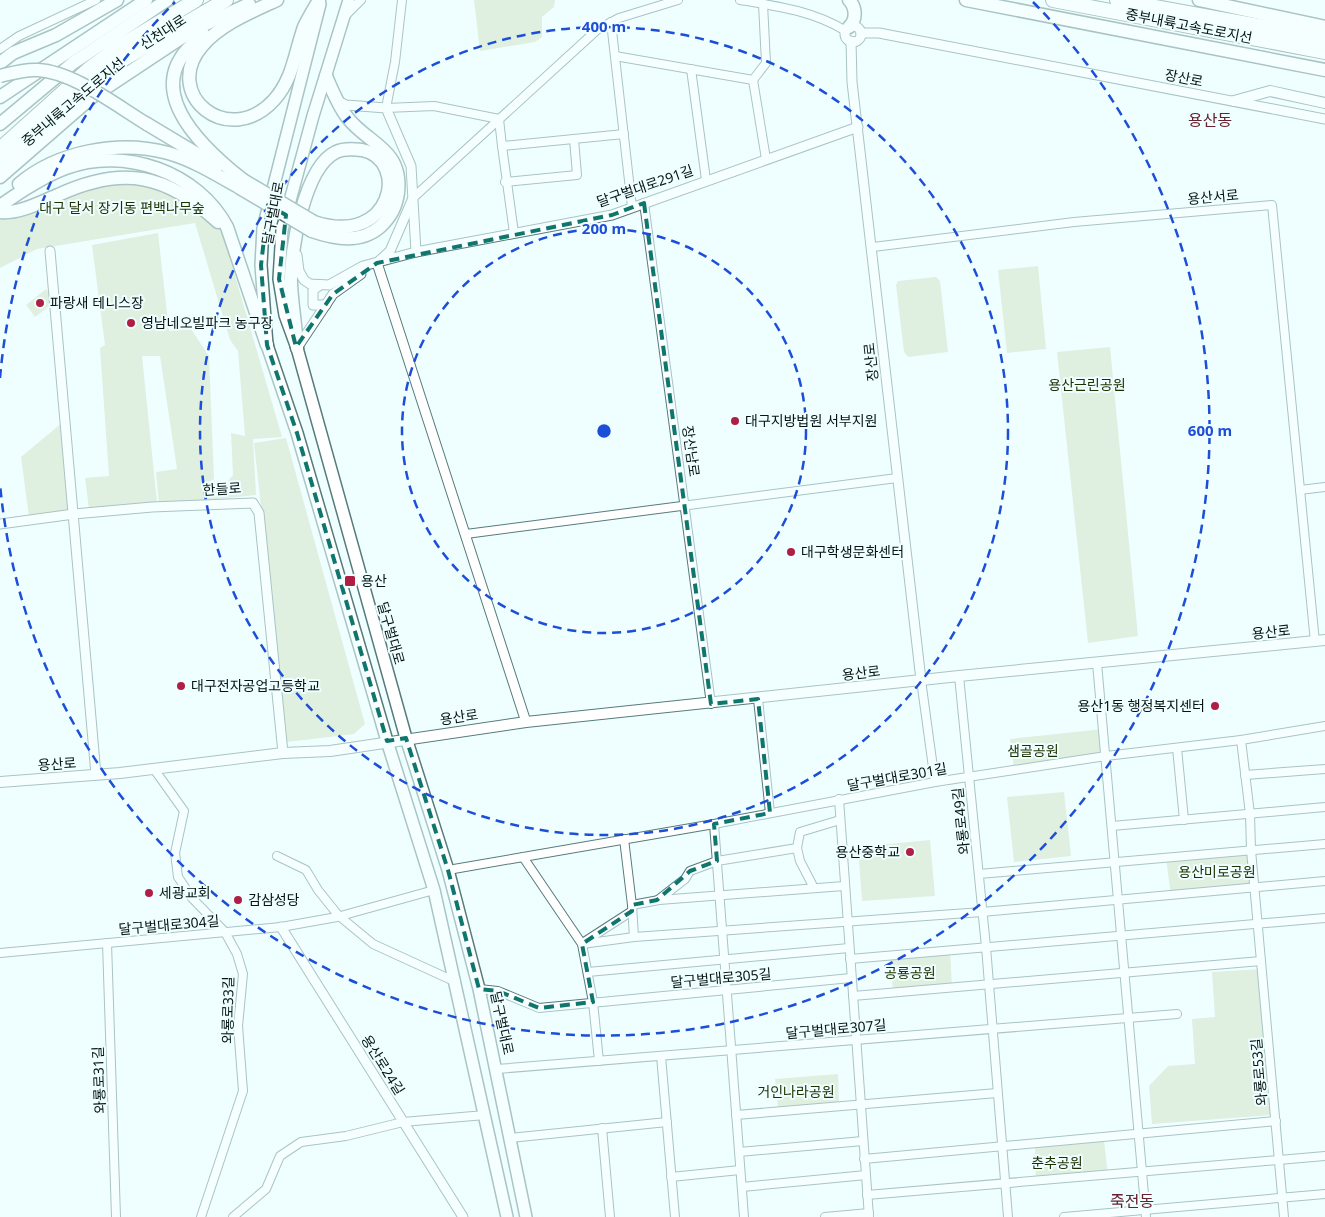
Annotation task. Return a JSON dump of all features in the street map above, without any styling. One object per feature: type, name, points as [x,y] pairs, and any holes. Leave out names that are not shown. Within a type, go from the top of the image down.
[{"type":"highway","points":[[0,63],[13,53],[56,35],[117,0]]},
{"type":"highway","points":[[0,97],[146,0]]},
{"type":"highway","name":"신천대로","points":[[0,124],[73,63],[167,0]]},
{"type":"highway","name":"중부내륙고속도로지선","points":[[0,149],[89,69],[119,47],[196,0]]},
{"type":"highway","name":"중부내륙고속도로지선","points":[[0,163],[118,63],[226,0]]},
{"type":"highway","name":"신천대로","points":[[0,177],[92,97],[193,30],[258,0]]},
{"type":"highway","points":[[242,184],[191,131],[178,109],[174,86],[178,67],[188,49],[202,36],[276,0]]},
{"type":"highway","points":[[238,18],[204,44],[191,66],[191,84],[201,107],[217,117],[230,120],[253,117],[268,106],[281,91],[295,62],[305,26],[320,0]]},
{"type":"highway","points":[[847,29],[854,16],[853,4],[849,0]]},
{"type":"highway","points":[[966,0],[1325,70]]},
{"type":"highway","name":"중부내륙고속도로지선","points":[[1054,0],[1325,52]]},
{"type":"highway","name":"중부내륙고속도로지선","points":[[1117,0],[1325,38]]},
{"type":"highway","points":[[1199,0],[1325,27]]},
{"type":"highway","points":[[0,76],[25,70],[39,70],[58,74],[80,84],[148,124],[242,184],[334,239],[360,238],[379,228],[396,206],[398,184],[396,169],[386,152],[348,118],[326,76]]},
{"type":"highway","points":[[0,200],[43,168],[87,152],[114,148],[144,148],[169,153],[242,184]]},
{"type":"highway","points":[[297,348],[292,284],[296,236],[308,190],[320,165],[336,152],[353,149],[371,152],[380,159],[388,173],[389,188],[381,210],[374,218],[360,225],[343,228],[313,226]]},
{"type":"highway","points":[[0,206],[28,187],[66,168],[89,162],[131,161],[180,179],[207,199],[219,212],[267,345]]},
{"type":"highway","points":[[0,212],[28,208],[76,187],[100,180],[141,178],[167,186],[195,201],[218,222],[233,247]]},
{"type":"main road","name":"달구벌대로","points":[[320,0],[263,228],[261,265],[267,345],[297,433],[387,741],[434,890],[507,1217]]},
{"type":"main road","name":"달구벌대로","points":[[349,0],[310,125],[282,230],[279,279],[285,315],[297,348],[406,738],[448,870],[479,989],[497,1069],[526,1217]]},
{"type":"main road","points":[[1234,101],[1270,91],[1325,102]]},
{"type":"main road","name":"용산로","points":[[0,782],[96,775],[283,753],[330,751],[406,738],[526,722],[758,699],[958,676],[1320,641]]},
{"type":"street","points":[[0,49],[19,36],[83,3],[96,0]]},
{"type":"street","points":[[343,18],[361,0]]},
{"type":"street","points":[[402,0],[386,108],[411,166],[416,252]]},
{"type":"street","points":[[297,348],[333,294],[377,263],[390,251],[414,197],[499,119],[597,30],[611,22],[666,2],[678,0]]},
{"type":"street","points":[[740,0],[805,12],[829,20],[847,29],[857,27],[861,33],[858,40],[851,42],[846,36],[847,29]]},
{"type":"street","points":[[763,4],[766,63],[753,80],[766,159]]},
{"type":"street","points":[[611,22],[632,207]]},
{"type":"street","name":"장산로","points":[[861,33],[878,33],[1325,118]]},
{"type":"street","name":"장산로","points":[[851,42],[850,62],[873,247],[897,478],[921,680]]},
{"type":"street","points":[[615,56],[753,80]]},
{"type":"street","points":[[691,69],[706,180]]},
{"type":"street","points":[[338,101],[346,105],[386,108],[434,106],[499,119]]},
{"type":"street","points":[[499,119],[505,182],[514,233]]},
{"type":"street","name":"달구벌대로291길","points":[[320,286],[329,285],[363,266],[416,252],[612,215],[858,127]]},
{"type":"street","points":[[502,146],[624,134]]},
{"type":"street","points":[[505,182],[577,175],[574,139]]},
{"type":"street","name":"장산남로","points":[[644,203],[686,506],[710,704]]},
{"type":"street","name":"용산서로","points":[[873,247],[1074,222],[1272,205],[1300,490],[1320,641]]},
{"type":"street","points":[[296,236],[299,271],[304,280],[310,284],[320,286]]},
{"type":"street","points":[[50,251],[96,775]]},
{"type":"street","points":[[377,263],[526,722]]},
{"type":"street","points":[[320,286],[313,290],[311,300],[313,305],[326,305]]},
{"type":"street","points":[[466,534],[897,478]]},
{"type":"street","points":[[1300,490],[1325,487]]},
{"type":"street","name":"한들로","points":[[0,524],[74,514],[152,507],[253,503],[259,513],[283,753]]},
{"type":"street","points":[[1097,663],[1144,1172],[1146,1214]]},
{"type":"street","name":"와룡로49길","points":[[958,676],[986,947],[1008,1217]]},
{"type":"street","points":[[921,680],[935,782]]},
{"type":"street","points":[[758,699],[770,813]]},
{"type":"street","name":"달구벌대로301길","points":[[448,870],[714,824],[935,782],[1106,756],[1241,740],[1325,726]]},
{"type":"street","name":"와룡로53길","points":[[1241,740],[1250,814],[1257,924],[1284,1217]]},
{"type":"street","points":[[1177,748],[1184,820]]},
{"type":"street","name":"와룡로33길","points":[[154,769],[184,811],[175,853],[178,877],[192,898],[225,932],[237,954],[242,974],[238,1026],[243,1091],[201,1217]]},
{"type":"street","points":[[1246,775],[1325,769]]},
{"type":"street","points":[[825,1217],[869,1215],[838,799]]},
{"type":"street","points":[[1112,826],[1325,808]]},
{"type":"street","points":[[814,888],[800,861],[797,848],[800,832],[840,820]]},
{"type":"street","points":[[714,824],[721,895],[744,1217]]},
{"type":"street","points":[[624,839],[634,937]]},
{"type":"street","points":[[979,874],[1325,844]]},
{"type":"street","points":[[657,900],[685,879],[690,872],[717,861],[797,848]]},
{"type":"street","points":[[277,856],[306,870],[318,890],[339,917],[373,944],[456,982]]},
{"type":"street","points":[[523,857],[582,944],[593,1002],[599,1061]]},
{"type":"street","points":[[582,944],[634,937],[982,912],[1325,881]]},
{"type":"street","points":[[582,944],[632,908],[657,900],[844,886]]},
{"type":"street","points":[[339,917],[434,890]]},
{"type":"street","name":"달구벌대로304길","points":[[0,952],[281,927],[339,917]]},
{"type":"street","points":[[850,959],[1325,918]]},
{"type":"street","name":"용산로24길","points":[[281,927],[463,1217]]},
{"type":"street","name":"와룡로31길","points":[[107,943],[116,1217]]},
{"type":"street","points":[[588,972],[849,948]]},
{"type":"street","points":[[853,996],[1261,961]]},
{"type":"street","name":"달구벌대로305길","points":[[479,989],[498,991],[538,1008],[851,978]]},
{"type":"street","name":"달구벌대로307길","points":[[497,1069],[1177,1014]]},
{"type":"street","points":[[660,1056],[675,1217]]},
{"type":"street","points":[[736,1115],[998,1093]]},
{"type":"street","points":[[233,1217],[266,1189],[280,1156],[301,1142],[346,1136],[403,1122],[485,1115]]},
{"type":"street","points":[[864,1158],[1276,1121]]},
{"type":"street","points":[[510,1138],[667,1122]]},
{"type":"street","points":[[602,1128],[610,1217]]},
{"type":"street","points":[[739,1152],[863,1141]]},
{"type":"street","points":[[868,1196],[1325,1156]]},
{"type":"street","points":[[671,1177],[740,1170]]},
{"type":"street","points":[[742,1187],[866,1175]]},
{"type":"street","points":[[1064,1217],[1146,1214],[1325,1194]]},
{"type":"highlighted area","points":[[644,203],[711,704],[758,699],[770,813],[714,824],[717,861],[690,871],[657,900],[632,905],[632,911],[582,944],[593,1002],[539,1008],[498,991],[479,989],[448,870],[406,738],[387,741],[297,433],[267,345],[261,265],[268,205],[286,215],[279,279],[296,347],[333,294],[377,263],[612,215]]},
{"type":"green space","points":[[474,0],[555,0],[554,7],[542,17],[542,37],[535,42],[480,51]]},
{"type":"green space","name":"대구 달서 장기동 편백나무숲","points":[[124,180],[180,196],[222,231],[282,437],[253,439],[256,495],[159,505],[156,472],[177,469],[160,356],[142,356],[157,502],[89,509],[85,478],[109,476],[100,348],[105,345],[92,245],[158,233],[169,331],[191,329],[209,356],[214,479],[203,485],[203,488],[223,487],[233,475],[231,433],[245,436],[238,351],[230,340],[195,223],[37,249],[0,268],[0,218],[69,193]]},
{"type":"green space","points":[[1038,266],[1046,349],[1007,353],[998,270]]},
{"type":"green space","points":[[936,277],[940,281],[948,352],[908,357],[904,352],[896,285],[898,281]]},
{"type":"green space","name":"파랑새 테니스장","points":[[46,289],[55,302],[35,317],[26,305]]},
{"type":"green space","name":"용산근린공원","points":[[1110,347],[1138,636],[1088,643],[1057,352]]},
{"type":"green space","points":[[63,422],[71,511],[29,517],[21,457]]},
{"type":"green space","points":[[286,438],[365,724],[354,734],[287,742],[254,443]]},
{"type":"green space","name":"샘골공원","points":[[1103,729],[1104,755],[1014,768],[1010,739]]},
{"type":"green space","points":[[1064,792],[1071,856],[1014,862],[1007,797]]},
{"type":"green space","points":[[930,840],[935,896],[862,901],[858,847]]},
{"type":"green space","name":"용산미로공원","points":[[1248,851],[1251,887],[1171,895],[1166,859]]},
{"type":"green space","name":"공룡공원","points":[[950,950],[952,988],[893,993],[890,956]]},
{"type":"green space","points":[[1261,969],[1272,1115],[1152,1124],[1149,1086],[1168,1066],[1195,1064],[1192,1019],[1215,1017],[1212,972]]},
{"type":"green space","name":"거인나라공원","points":[[838,1074],[839,1104],[778,1108],[775,1079]]},
{"type":"green space","name":"춘추공원","points":[[1104,1141],[1108,1175],[1036,1182],[1035,1147]]},
{"type":"place","name":"파랑새 테니스장","points":[[40,303]]},
{"type":"place","name":"영남네오빌파크 농구장","points":[[131,323]]},
{"type":"place","name":"대구지방법원 서부지원","points":[[735,421]]},
{"type":"place","name":"대구학생문화센터","points":[[791,552]]},
{"type":"place","name":"용산","points":[[350,581]]},
{"type":"place","name":"대구전자공업고등학교","points":[[181,686]]},
{"type":"place","name":"용산1동 행정복지센터","points":[[1215,706]]},
{"type":"place","name":"용산중학교","points":[[910,852]]},
{"type":"place","name":"세광교회","points":[[149,893]]},
{"type":"place","name":"감삼성당","points":[[238,900]]},
{"type":"district","name":"용산동","points":[[1210,120]]},
{"type":"district","name":"죽전동","points":[[1132,1201]]}]
